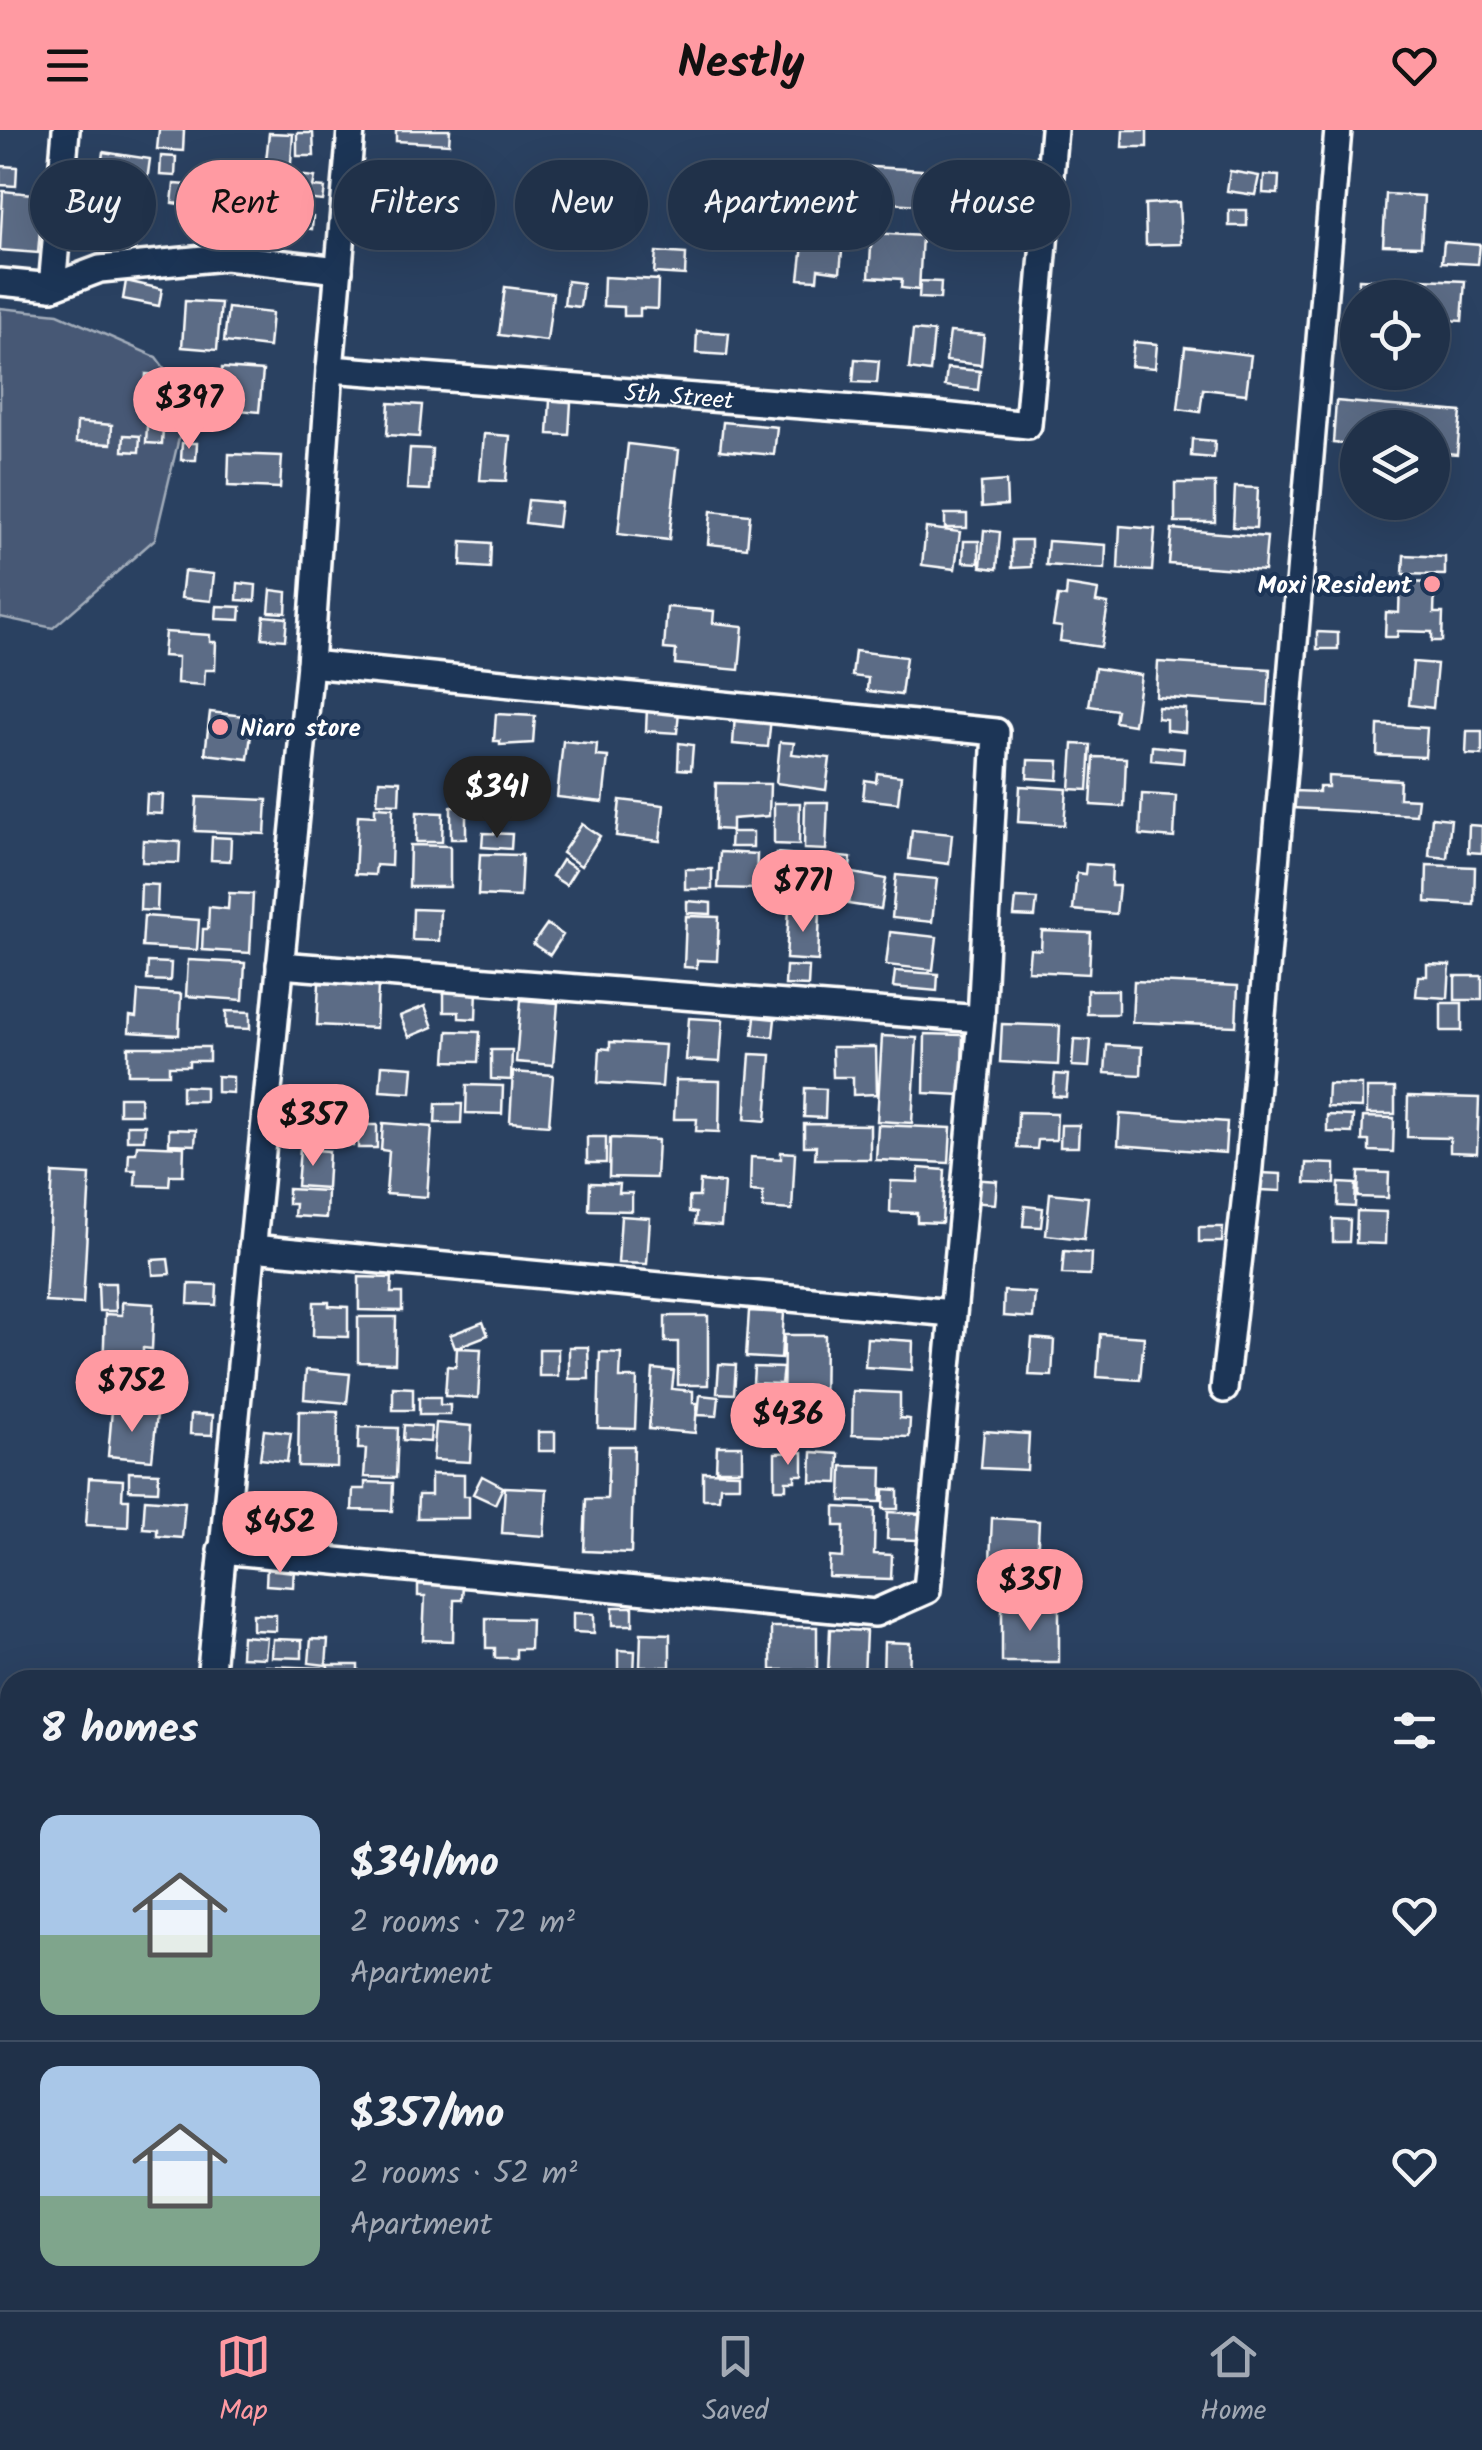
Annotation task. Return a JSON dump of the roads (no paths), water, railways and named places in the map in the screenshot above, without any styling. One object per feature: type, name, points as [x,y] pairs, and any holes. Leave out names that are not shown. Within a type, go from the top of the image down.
[{"type":"street","points":[[52,287],[66,130]]},
{"type":"street","points":[[211,1670],[310,664],[330,369],[352,130]]},
{"type":"street","name":"5th Street","points":[[330,369],[1028,425],[1054,130]]},
{"type":"street","points":[[1224,1389],[1250,1167],[1338,130]]},
{"type":"street","points":[[0,282],[52,287],[100,269],[226,256],[339,270]]},
{"type":"street","points":[[221,1550],[875,1613],[927,1590],[981,1019],[996,732],[310,664]]},
{"type":"street","points":[[280,965],[981,1019]]},
{"type":"street","points":[[252,1248],[952,1313]]},
{"type":"place","name":"Moxi Resident","points":[[1432,584]]},
{"type":"place","name":"Niaro store","points":[[220,727]]}]
